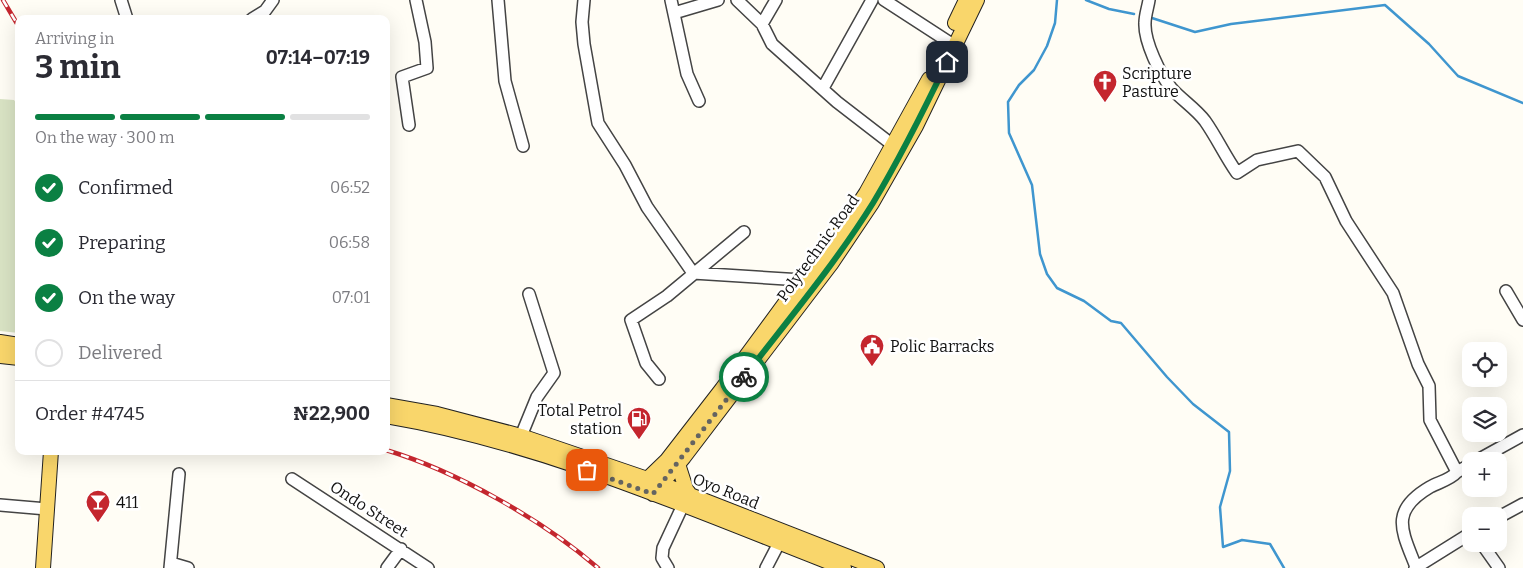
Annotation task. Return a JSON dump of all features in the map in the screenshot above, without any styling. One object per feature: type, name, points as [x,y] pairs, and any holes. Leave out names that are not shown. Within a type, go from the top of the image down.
[{"type":"main road","name":"Polytechnic Road","points":[[643,484],[667,460],[726,392],[831,264],[872,203],[916,126],[951,44],[966,0]]},
{"type":"main road","name":"Polytechnic Road","points":[[658,489],[678,464],[802,280],[821,261],[831,247],[894,146],[977,0]]},
{"type":"main road","points":[[0,342],[15,344]]},
{"type":"main road","points":[[0,356],[15,358]]},
{"type":"main road","name":"Oyo Road","points":[[390,406],[453,417],[521,436],[643,484]]},
{"type":"main road","name":"Oyo Road","points":[[390,417],[490,437],[643,484],[687,501],[779,543],[844,568]]},
{"type":"main road","points":[[43,568],[51,455]]},
{"type":"main road","points":[[678,464],[686,489],[687,501]]},
{"type":"main road","name":"Oyo Road","points":[[687,501],[877,568]]},
{"type":"street","points":[[121,0],[126,15]]},
{"type":"street","points":[[258,15],[265,11],[273,0]]},
{"type":"street","points":[[409,125],[402,77],[427,68],[425,42],[416,0]]},
{"type":"street","points":[[498,0],[505,81],[523,146]]},
{"type":"street","points":[[584,0],[582,22],[584,44],[598,123],[625,165],[647,207],[693,273]]},
{"type":"street","points":[[671,0],[688,74],[699,101]]},
{"type":"street","points":[[674,13],[718,0]]},
{"type":"street","points":[[737,0],[762,24],[772,44],[849,112],[894,146]]},
{"type":"street","points":[[762,24],[776,0]]},
{"type":"street","points":[[823,88],[872,0]]},
{"type":"street","points":[[884,0],[951,44]]},
{"type":"street","points":[[1149,0],[1145,23],[1147,38],[1156,61],[1171,87],[1202,118],[1216,136],[1227,160],[1237,173],[1257,160],[1298,151],[1325,177],[1346,221],[1393,293],[1418,364],[1429,386],[1430,420],[1457,472]]},
{"type":"street","points":[[265,11],[270,15]]},
{"type":"street","points":[[659,379],[646,363],[631,320],[667,296],[744,232]]},
{"type":"street","points":[[693,273],[802,280]]},
{"type":"street","points":[[1506,291],[1523,320]]},
{"type":"street","points":[[521,436],[540,390],[554,373],[529,294]]},
{"type":"street","points":[[1492,452],[1523,435]]},
{"type":"street","points":[[1462,469],[1416,497],[1407,506],[1403,515],[1402,530],[1416,568],[1462,539]]},
{"type":"street","points":[[179,474],[170,566],[188,568]]},
{"type":"street","name":"Ondo Street","points":[[292,479],[401,548],[428,568]]},
{"type":"street","points":[[668,568],[662,558],[663,548],[687,501]]},
{"type":"street","points":[[1507,513],[1523,504]]},
{"type":"street","points":[[0,505],[47,509]]},
{"type":"street","points":[[766,568],[779,543]]},
{"type":"street","points":[[387,568],[401,548]]},
{"type":"street","points":[[1487,552],[1498,568]]},
{"type":"green space","points":[[0,99],[15,101],[15,333],[0,331]]},
{"type":"waterway","points":[[1057,0],[1055,23],[1047,46],[1034,70],[1019,85],[1008,102],[1009,133],[1032,185],[1040,254],[1047,274],[1057,288],[1084,301],[1111,321],[1121,323],[1193,404],[1229,432],[1230,471],[1220,507],[1223,547],[1242,540],[1270,544],[1284,568]]},
{"type":"waterway","points":[[1086,0],[1109,9],[1134,14]]},
{"type":"waterway","points":[[1152,18],[1195,32],[1231,24],[1385,5],[1429,44],[1458,76],[1523,103]]},
{"type":"railway","points":[[3,0],[15,20]]},
{"type":"railway","points":[[390,451],[441,471],[498,499],[552,532],[598,568]]},
{"type":"way so far","points":[[587,470],[653,494],[684,457],[744,377]]},
{"type":"place","name":"Scripture Pasture","points":[[1105,103]]},
{"type":"place","name":"Polic Barracks","points":[[872,367]]},
{"type":"place","name":"Total Petrol station","points":[[639,440]]},
{"type":"place","name":"411","points":[[98,523]]},
{"type":"route","points":[[744,377],[831,264],[872,203],[916,126],[947,62]]}]
